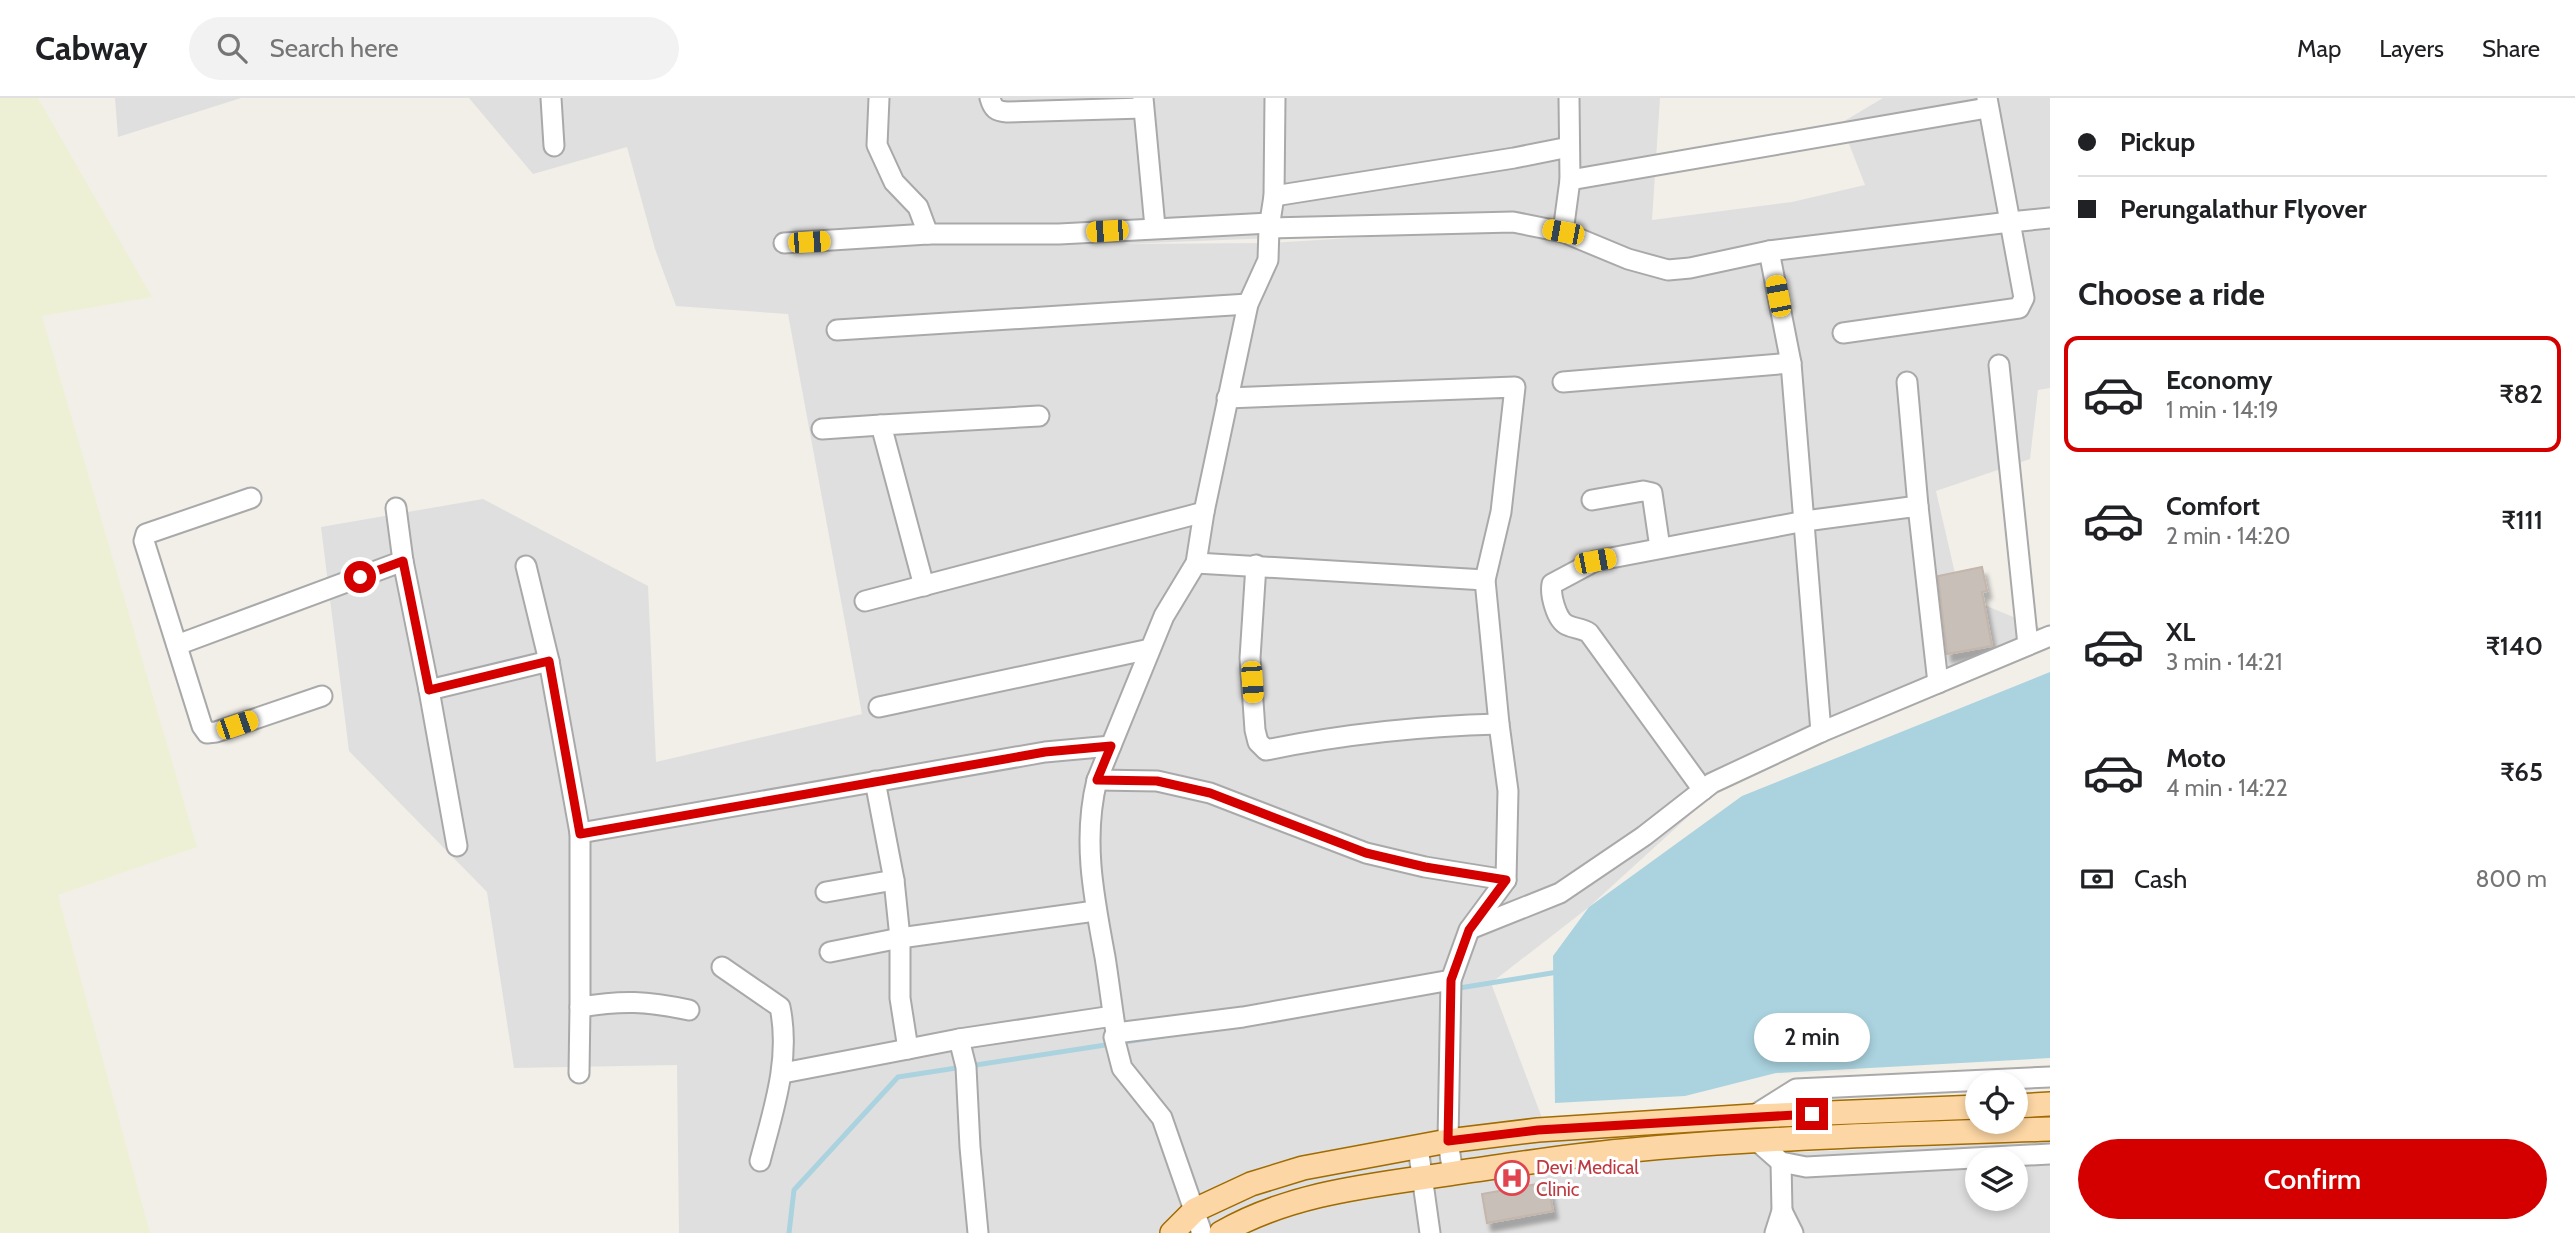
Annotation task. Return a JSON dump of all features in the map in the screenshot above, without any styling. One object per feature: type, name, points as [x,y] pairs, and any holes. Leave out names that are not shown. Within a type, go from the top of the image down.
[{"type":"main road","points":[[2028,1105],[2050,1104]]},
{"type":"main road","points":[[1172,1233],[1195,1210],[1251,1184],[1303,1168],[1448,1141],[1538,1130],[1753,1116],[1965,1108]]},
{"type":"main road","points":[[1224,1232],[1270,1210],[1322,1195],[1545,1159],[1756,1140],[2050,1129]]},
{"type":"street","points":[[551,98],[554,146]]},
{"type":"street","points":[[879,98],[877,145],[894,182],[918,207],[928,234]]},
{"type":"street","points":[[990,98],[992,107],[997,111],[1007,112],[1143,103],[1155,227]]},
{"type":"street","points":[[1202,1233],[1162,1118],[1122,1068],[1114,1037],[1095,911],[1088,843],[1090,807],[1097,780],[1164,616],[1196,563],[1204,512],[1248,304],[1268,260],[1269,225],[1274,196],[1275,98]]},
{"type":"street","points":[[1563,232],[1570,180],[1569,98]]},
{"type":"street","points":[[1570,180],[1987,103],[2024,298],[2019,307],[1843,333]]},
{"type":"street","points":[[1274,196],[1569,147]]},
{"type":"street","points":[[784,243],[928,234],[1059,234],[1155,227],[1513,222],[1563,232],[1628,259],[1668,270],[1690,268],[1769,251],[2050,218]]},
{"type":"street","points":[[1769,251],[1791,363],[1821,732]]},
{"type":"street","points":[[837,330],[1248,304]]},
{"type":"street","points":[[1563,383],[1791,363]]},
{"type":"street","points":[[1998,365],[2028,645]]},
{"type":"street","points":[[1907,382],[1938,683]]},
{"type":"street","points":[[1227,398],[1515,387],[1501,512],[1485,580],[1508,791],[1506,880],[1469,930],[1451,980],[1448,1141],[1453,1174]]},
{"type":"street","points":[[822,429],[1039,416]]},
{"type":"street","points":[[880,425],[924,586]]},
{"type":"street","points":[[1592,500],[1643,491],[1652,493],[1660,548]]},
{"type":"street","points":[[251,498],[146,534],[144,541],[202,726],[207,733],[322,696]]},
{"type":"street","points":[[1703,790],[1589,633],[1566,625],[1560,620],[1551,591],[1552,584],[1595,561],[1805,521],[1918,506]]},
{"type":"street","points":[[396,508],[403,561],[457,846]]},
{"type":"street","points":[[865,601],[1204,512]]},
{"type":"street","points":[[177,645],[403,561]]},
{"type":"street","points":[[1196,563],[1485,580]]},
{"type":"street","points":[[1256,565],[1250,657],[1255,730],[1258,742],[1266,750],[1329,737],[1426,726],[1499,724]]},
{"type":"street","points":[[526,566],[549,661],[580,834],[579,1073]]},
{"type":"street","points":[[1469,930],[1560,893],[1644,836],[1712,783],[1821,732],[2050,636]]},
{"type":"street","points":[[879,708],[1150,649]]},
{"type":"street","points":[[429,690],[549,661]]},
{"type":"street","points":[[580,834],[875,780],[1045,752],[1111,746]]},
{"type":"street","points":[[875,780],[894,880],[900,938],[900,998],[908,1049]]},
{"type":"street","points":[[1097,780],[1157,781],[1210,793],[1366,853],[1425,867],[1506,880]]},
{"type":"street","points":[[825,892],[894,880]]},
{"type":"street","points":[[830,952],[900,938],[1095,911]]},
{"type":"street","points":[[722,967],[780,1007],[783,1020],[783,1073],[760,1161]]},
{"type":"street","points":[[783,1073],[959,1038],[1114,1024],[1243,1017],[1451,980]]},
{"type":"street","points":[[580,1007],[610,1002],[648,1002],[688,1010]]},
{"type":"street","points":[[959,1038],[966,1067],[978,1233]]},
{"type":"street","points":[[1753,1116],[1796,1089],[2050,1077]]},
{"type":"street","points":[[1756,1140],[1780,1162],[1806,1167],[2050,1154]]},
{"type":"street","points":[[1418,1147],[1430,1233]]},
{"type":"street","points":[[1775,1233],[1782,1211],[1780,1162]]},
{"type":"street","points":[[1782,1211],[1793,1233]]},
{"type":"shaded area","points":[[115,98],[241,98],[118,137]]},
{"type":"shaded area","points":[[469,98],[1660,98],[1652,220],[1792,202],[1865,185],[1841,123],[1883,98],[2050,98],[2050,388],[2038,390],[2030,459],[1936,491],[1960,595],[2050,632],[1736,773],[1589,907],[1491,983],[1550,1139],[1703,1129],[1801,1152],[2050,1141],[2050,1233],[679,1233],[677,1065],[514,1068],[487,892],[349,751],[321,527],[483,499],[648,586],[656,762],[862,714],[788,314],[676,306],[655,249],[627,147],[533,174]],"holes":[[[1560,225],[1269,243],[1122,244]]]},
{"type":"green space","points":[[0,98],[38,98],[152,297],[42,316],[197,847],[58,895],[150,1233],[0,1233]]},
{"type":"water","points":[[2050,672],[2050,1058],[1776,1073],[1685,1096],[1555,1103],[1553,956],[1589,907],[1742,796]]},
{"type":"building","points":[[1982,567],[1987,591],[1982,592],[1992,646],[1947,654],[1938,576]]},
{"type":"building","points":[[1548,1182],[1553,1211],[1487,1223],[1482,1194]]},
{"type":"waterway","points":[[1453,989],[1558,972]]},
{"type":"waterway","points":[[789,1233],[794,1190],[898,1077],[1164,1036]]},
{"type":"place","name":"Devi Medical Clinic","points":[[1512,1178]]},
{"type":"route","points":[[360,577],[403,561],[429,690],[549,661],[580,834],[875,780],[1045,752],[1111,746],[1097,780],[1157,781],[1210,793],[1366,853],[1425,867],[1506,880],[1469,930],[1451,980],[1448,1141],[1538,1130],[1812,1114]]}]
